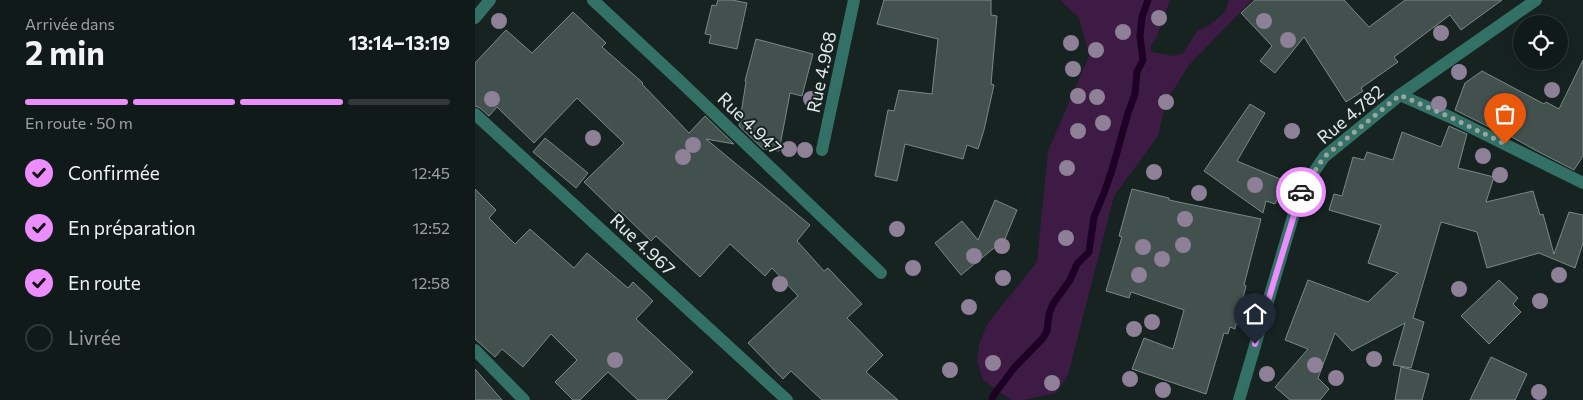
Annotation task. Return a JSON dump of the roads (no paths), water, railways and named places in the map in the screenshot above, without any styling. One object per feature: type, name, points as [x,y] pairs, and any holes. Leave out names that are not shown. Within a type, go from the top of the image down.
[{"type":"street","points":[[475,18],[490,0]]},
{"type":"street","name":"Rue 4.947","points":[[593,0],[881,273]]},
{"type":"street","name":"Rue 4.968","points":[[822,150],[854,0]]},
{"type":"street","name":"Rue 4.782","points":[[1239,400],[1300,193],[1324,157],[1400,95],[1536,0]]},
{"type":"street","points":[[1400,95],[1461,122],[1583,183]]},
{"type":"street","name":"Rue 4.967","points":[[475,114],[787,400]]},
{"type":"street","points":[[475,350],[524,400]]},
{"type":"waterway","points":[[992,400],[1014,368],[1043,338],[1047,331],[1049,314],[1053,304],[1070,280],[1077,264],[1089,252],[1094,217],[1112,170],[1135,94],[1137,72],[1143,60],[1140,36],[1142,17],[1148,0]]}]
